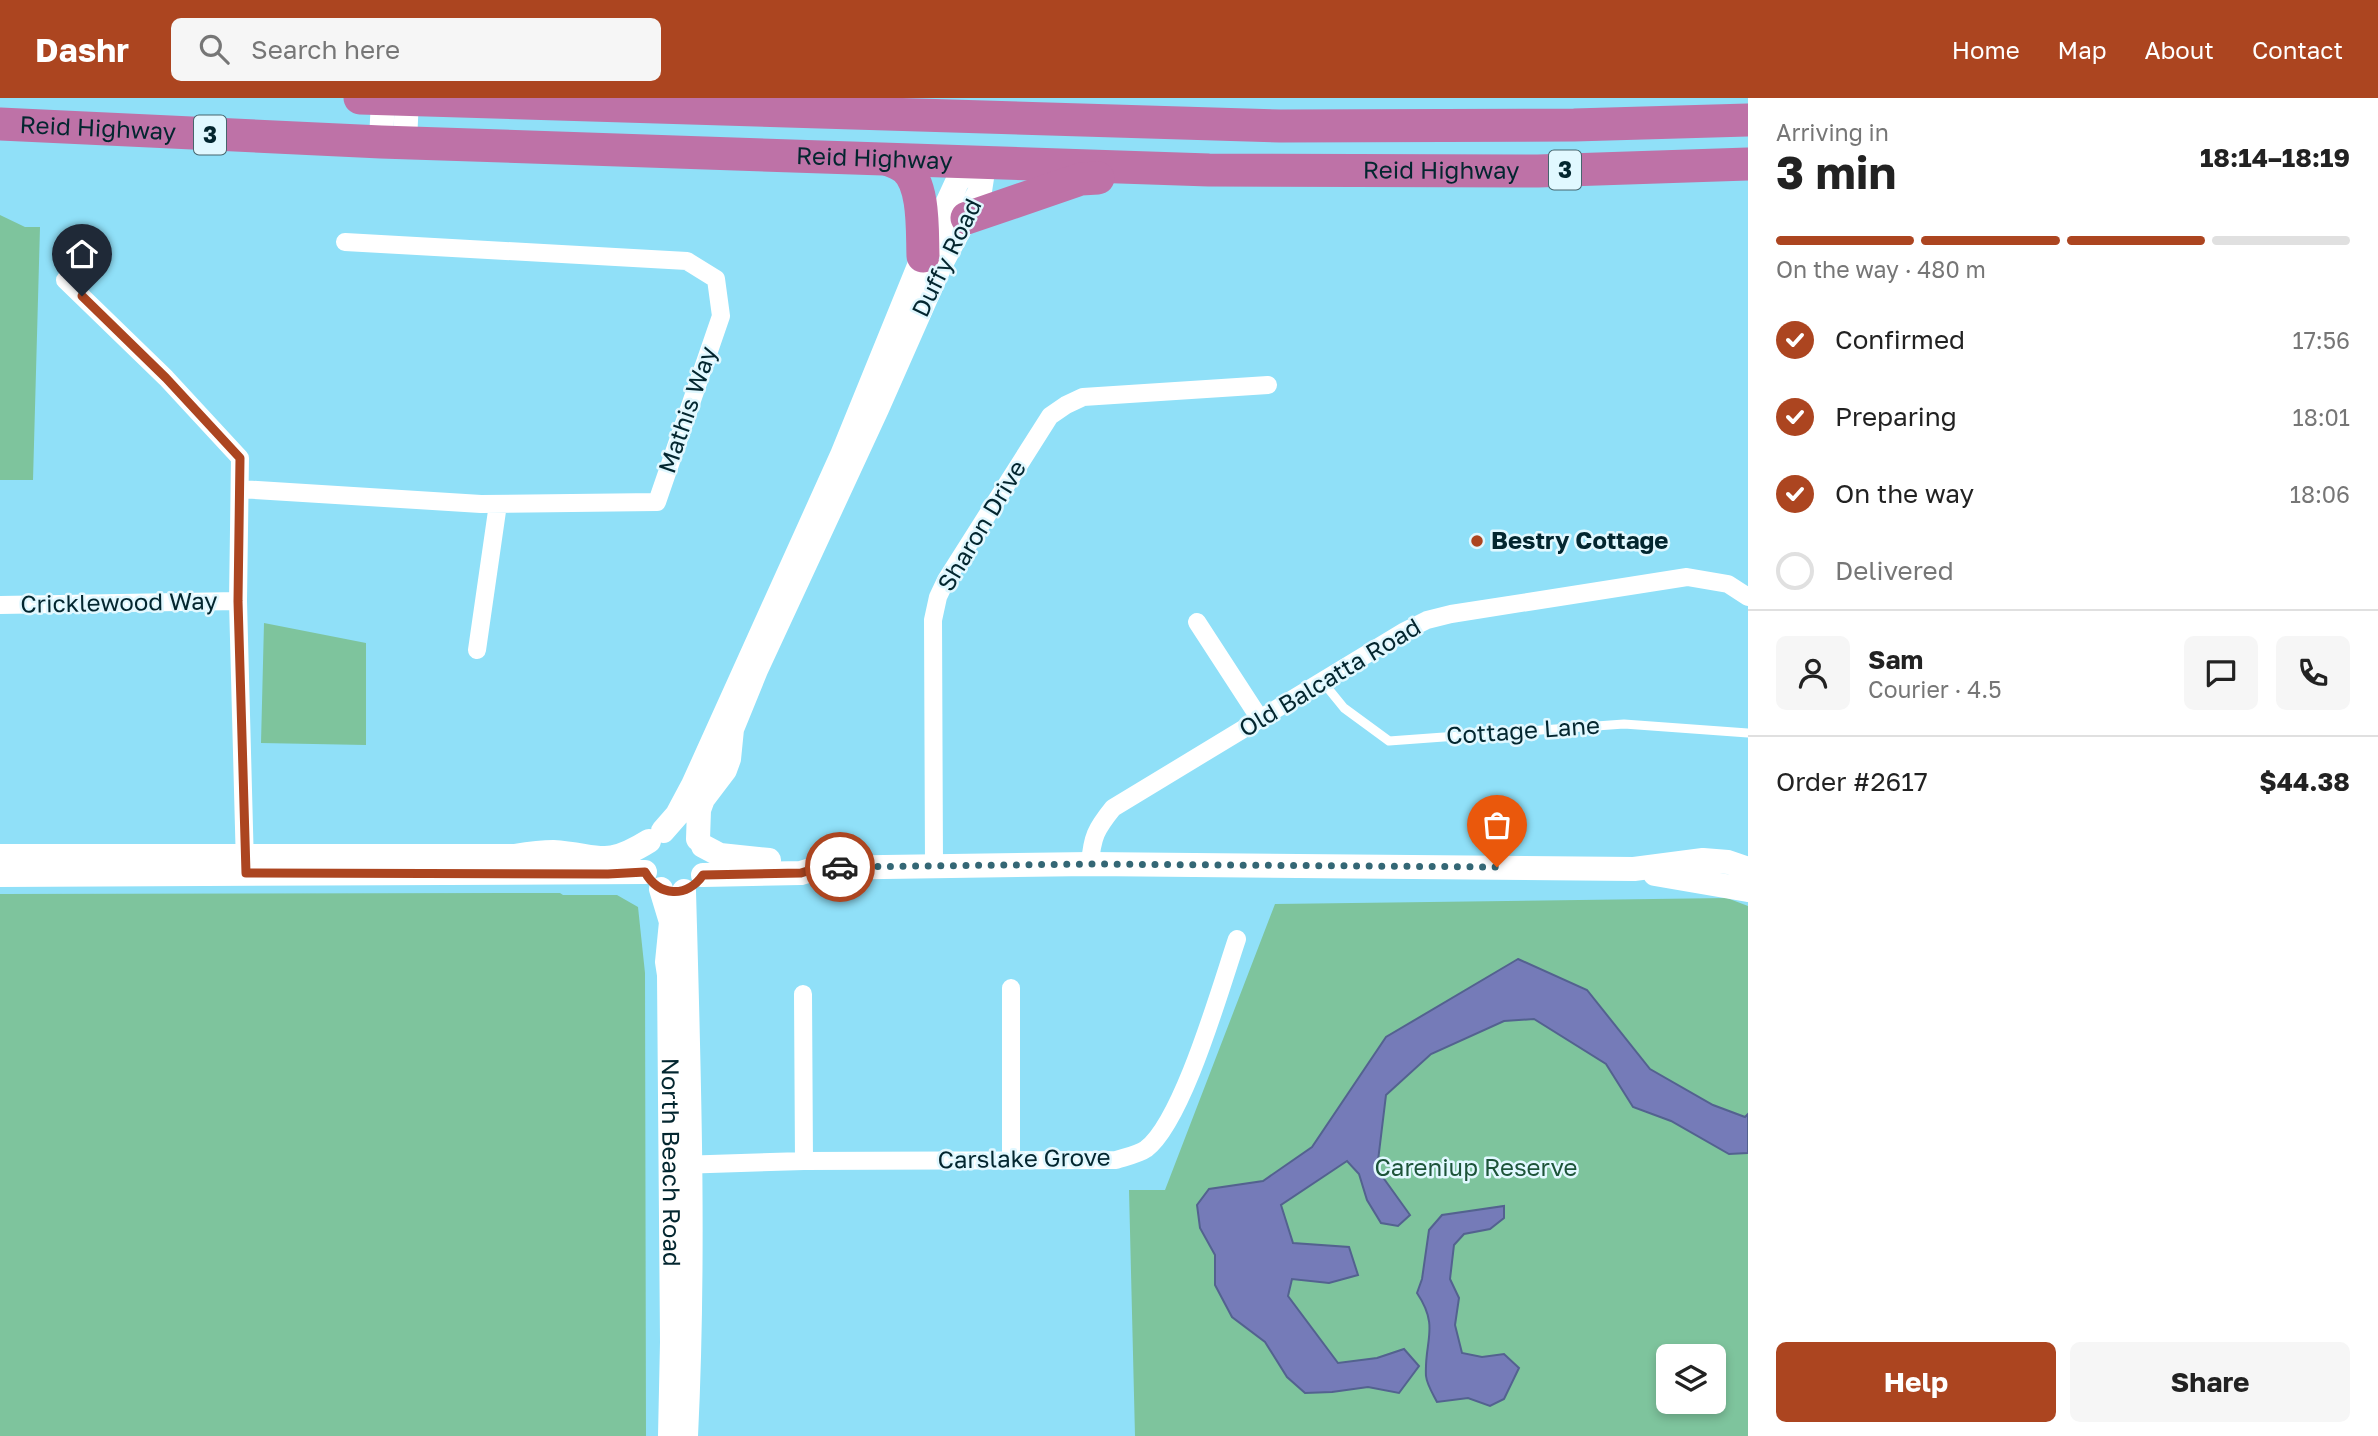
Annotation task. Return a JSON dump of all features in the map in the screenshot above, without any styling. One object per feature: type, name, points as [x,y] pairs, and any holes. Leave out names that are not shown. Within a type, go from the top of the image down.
[{"type":"highway","name":"Reid Highway","points":[[360,98],[933,115],[1048,121],[1308,126],[1574,125],[1748,120]]},
{"type":"highway","points":[[933,115],[973,137],[979,149],[978,162]]},
{"type":"highway","points":[[978,162],[1006,134],[1027,125],[1048,121]]},
{"type":"highway","name":"Reid Highway","points":[[0,124],[393,142],[1209,170],[1538,171],[1748,164]]},
{"type":"highway","points":[[889,160],[906,168],[913,180],[922,210],[923,256]]},
{"type":"highway","points":[[967,218],[1081,179],[1209,170]]},
{"type":"main road","points":[[393,142],[395,99]]},
{"type":"main road","name":"Duffy Road","points":[[656,836],[677,815],[693,785],[842,456],[923,256],[957,183],[967,170],[978,162],[982,178],[980,191],[941,264],[756,670],[732,729],[725,770],[703,799],[699,810],[700,843],[706,855],[673,882]]},
{"type":"main road","points":[[0,875],[514,856],[551,852],[598,859],[627,855],[656,836],[682,830],[720,855],[799,862],[817,868]]},
{"type":"main road","points":[[656,836],[643,856],[673,882]]},
{"type":"main road","points":[[0,856],[673,882],[801,873],[817,868],[1090,864],[1633,869],[1703,860],[1728,862],[1748,869]]},
{"type":"main road","points":[[1633,869],[1672,879],[1712,882],[1748,890]]},
{"type":"main road","name":"North Beach Road","points":[[673,882],[672,931],[667,962],[689,1343],[686,1436]]},
{"type":"main road","name":"North Beach Road","points":[[670,1436],[679,1165]]},
{"type":"street","name":"Mathis Way","points":[[240,489],[498,504],[657,502],[721,316],[716,279],[687,261],[345,242]]},
{"type":"street","points":[[65,280],[166,378],[240,458],[238,601],[245,864]]},
{"type":"street","name":"Sharon Drive","points":[[934,866],[933,621],[938,597],[946,580],[1050,416],[1066,404],[1083,397],[1268,385]]},
{"type":"street","points":[[477,650],[498,504]]},
{"type":"street","name":"Old Balcatta Road","points":[[1090,864],[1092,841],[1098,825],[1113,808],[1321,680],[1427,620],[1687,577],[1728,584],[1748,597]]},
{"type":"street","name":"Cricklewood Way","points":[[0,605],[238,601]]},
{"type":"street","points":[[1196,622],[1261,719]]},
{"type":"street","name":"Carslake Grove","points":[[679,1165],[804,1161],[1116,1160],[1146,1149],[1168,1124],[1198,1053],[1237,939]]},
{"type":"street","points":[[1011,988],[1011,1160]]},
{"type":"street","points":[[803,994],[804,1161]]},
{"type":"lane","name":"Cottage Lane","points":[[1321,680],[1343,708],[1389,741],[1624,724],[1748,733]]},
{"type":"green space","points":[[0,215],[25,227],[40,227],[33,480],[0,480]]},
{"type":"green space","points":[[264,623],[366,643],[366,745],[261,743]]},
{"type":"green space","points":[[0,894],[617,895],[638,907],[645,973],[646,1436],[0,1436]]},
{"type":"green space","name":"Careniup Reserve","points":[[1727,898],[1748,906],[1748,1436],[1135,1436],[1129,1190],[1165,1190],[1275,904]]},
{"type":"water","points":[[1518,959],[1587,990],[1650,1069],[1713,1105],[1745,1117],[1748,1114],[1748,1153],[1729,1154],[1671,1121],[1633,1107],[1606,1064],[1534,1019],[1504,1021],[1431,1054],[1386,1095],[1377,1169],[1410,1215],[1398,1226],[1381,1223],[1367,1200],[1359,1174],[1347,1161],[1281,1205],[1293,1243],[1349,1247],[1358,1275],[1329,1283],[1292,1279],[1288,1296],[1338,1363],[1377,1358],[1404,1349],[1419,1366],[1399,1393],[1368,1387],[1305,1393],[1287,1377],[1265,1342],[1232,1317],[1215,1285],[1215,1255],[1200,1228],[1197,1205],[1209,1189],[1263,1181],[1312,1147],[1386,1037]]},
{"type":"water","points":[[1504,1206],[1504,1218],[1490,1229],[1464,1234],[1454,1245],[1450,1279],[1459,1298],[1455,1325],[1462,1353],[1482,1357],[1504,1354],[1519,1368],[1504,1399],[1490,1406],[1468,1398],[1437,1402],[1426,1376],[1428,1315],[1417,1293],[1422,1279],[1429,1230],[1442,1215]]},
{"type":"way so far","points":[[840,867],[1090,864],[1497,867]]},
{"type":"place","name":"Bestry Cottage","points":[[1477,541]]},
{"type":"route","points":[[82,296],[166,378],[240,458],[238,601],[246,873],[645,872],[654,885],[677,892],[692,887],[703,875],[801,873],[817,868],[840,867]]}]
